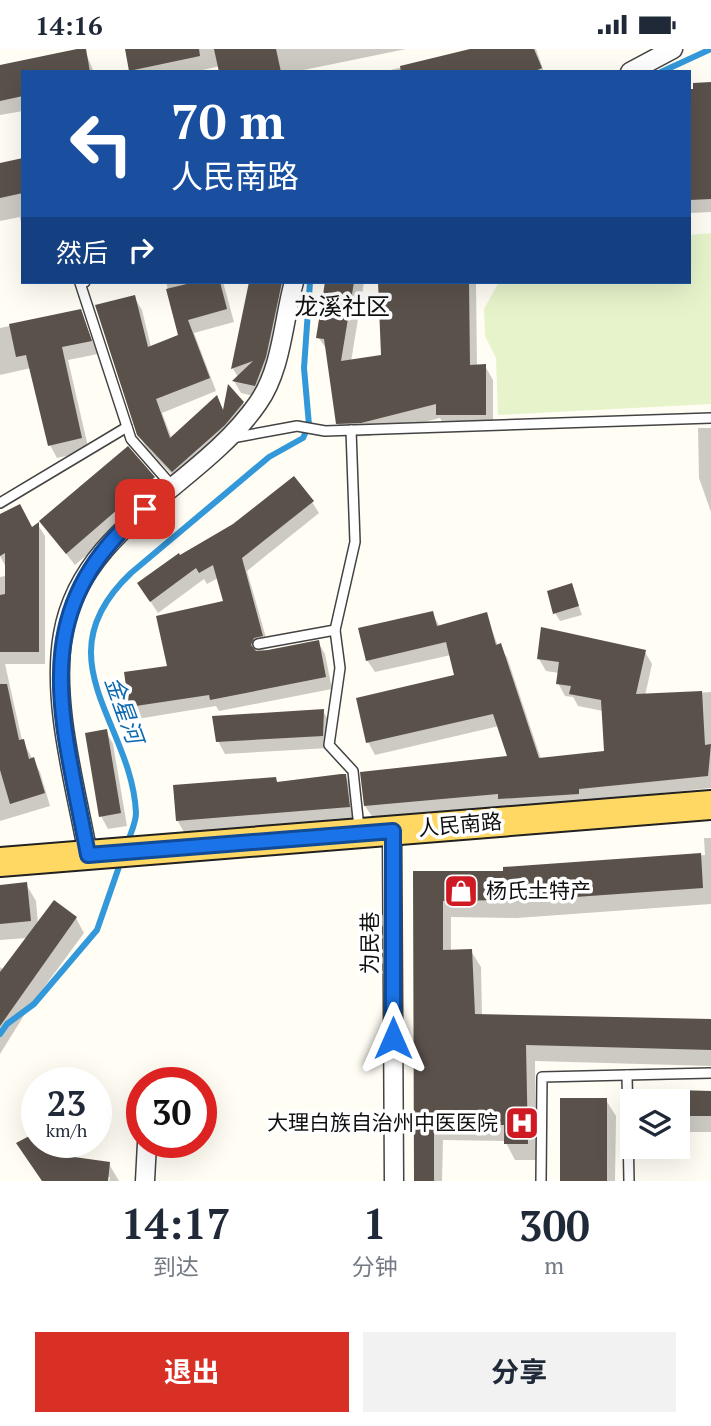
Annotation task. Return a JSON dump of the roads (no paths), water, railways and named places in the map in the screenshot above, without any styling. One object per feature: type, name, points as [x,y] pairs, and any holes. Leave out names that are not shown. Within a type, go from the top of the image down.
[{"type":"main road","name":"人民南路","points":[[0,862],[711,805]]},
{"type":"street","points":[[634,70],[673,49]]},
{"type":"street","points":[[100,854],[62,701],[61,661],[66,622],[80,584],[106,547],[249,416],[269,383],[294,284]]},
{"type":"street","name":"为民巷","points":[[393,831],[394,1181]]},
{"type":"street","points":[[145,1181],[146,1158]]},
{"type":"lane","points":[[80,284],[131,439],[173,487]]},
{"type":"lane","points":[[226,439],[298,425],[325,431],[711,418]]},
{"type":"lane","points":[[0,503],[127,427]]},
{"type":"lane","points":[[351,430],[355,542],[335,630],[340,668],[330,745],[353,771],[359,833]]},
{"type":"lane","points":[[258,644],[335,630]]},
{"type":"lane","points":[[541,1181],[542,1077],[711,1073]]},
{"type":"lane","points":[[627,1075],[629,1181]]},
{"type":"waterway","name":"金星河","points":[[665,70],[711,49]]},
{"type":"waterway","name":"金星河","points":[[127,844],[136,813],[131,780],[98,691],[92,663],[93,634],[105,604],[131,573],[269,457],[303,438],[309,425],[304,368],[310,284]]},
{"type":"waterway","name":"金星河","points":[[0,1034],[7,1024],[34,1004],[97,930],[121,861]]},
{"type":"place","name":"杨氏土特产","points":[[461,891]]},
{"type":"place","name":"大理白族自治州中医医院","points":[[522,1123]]},
{"type":"district","name":"龙溪社区","points":[[342,307]]}]
